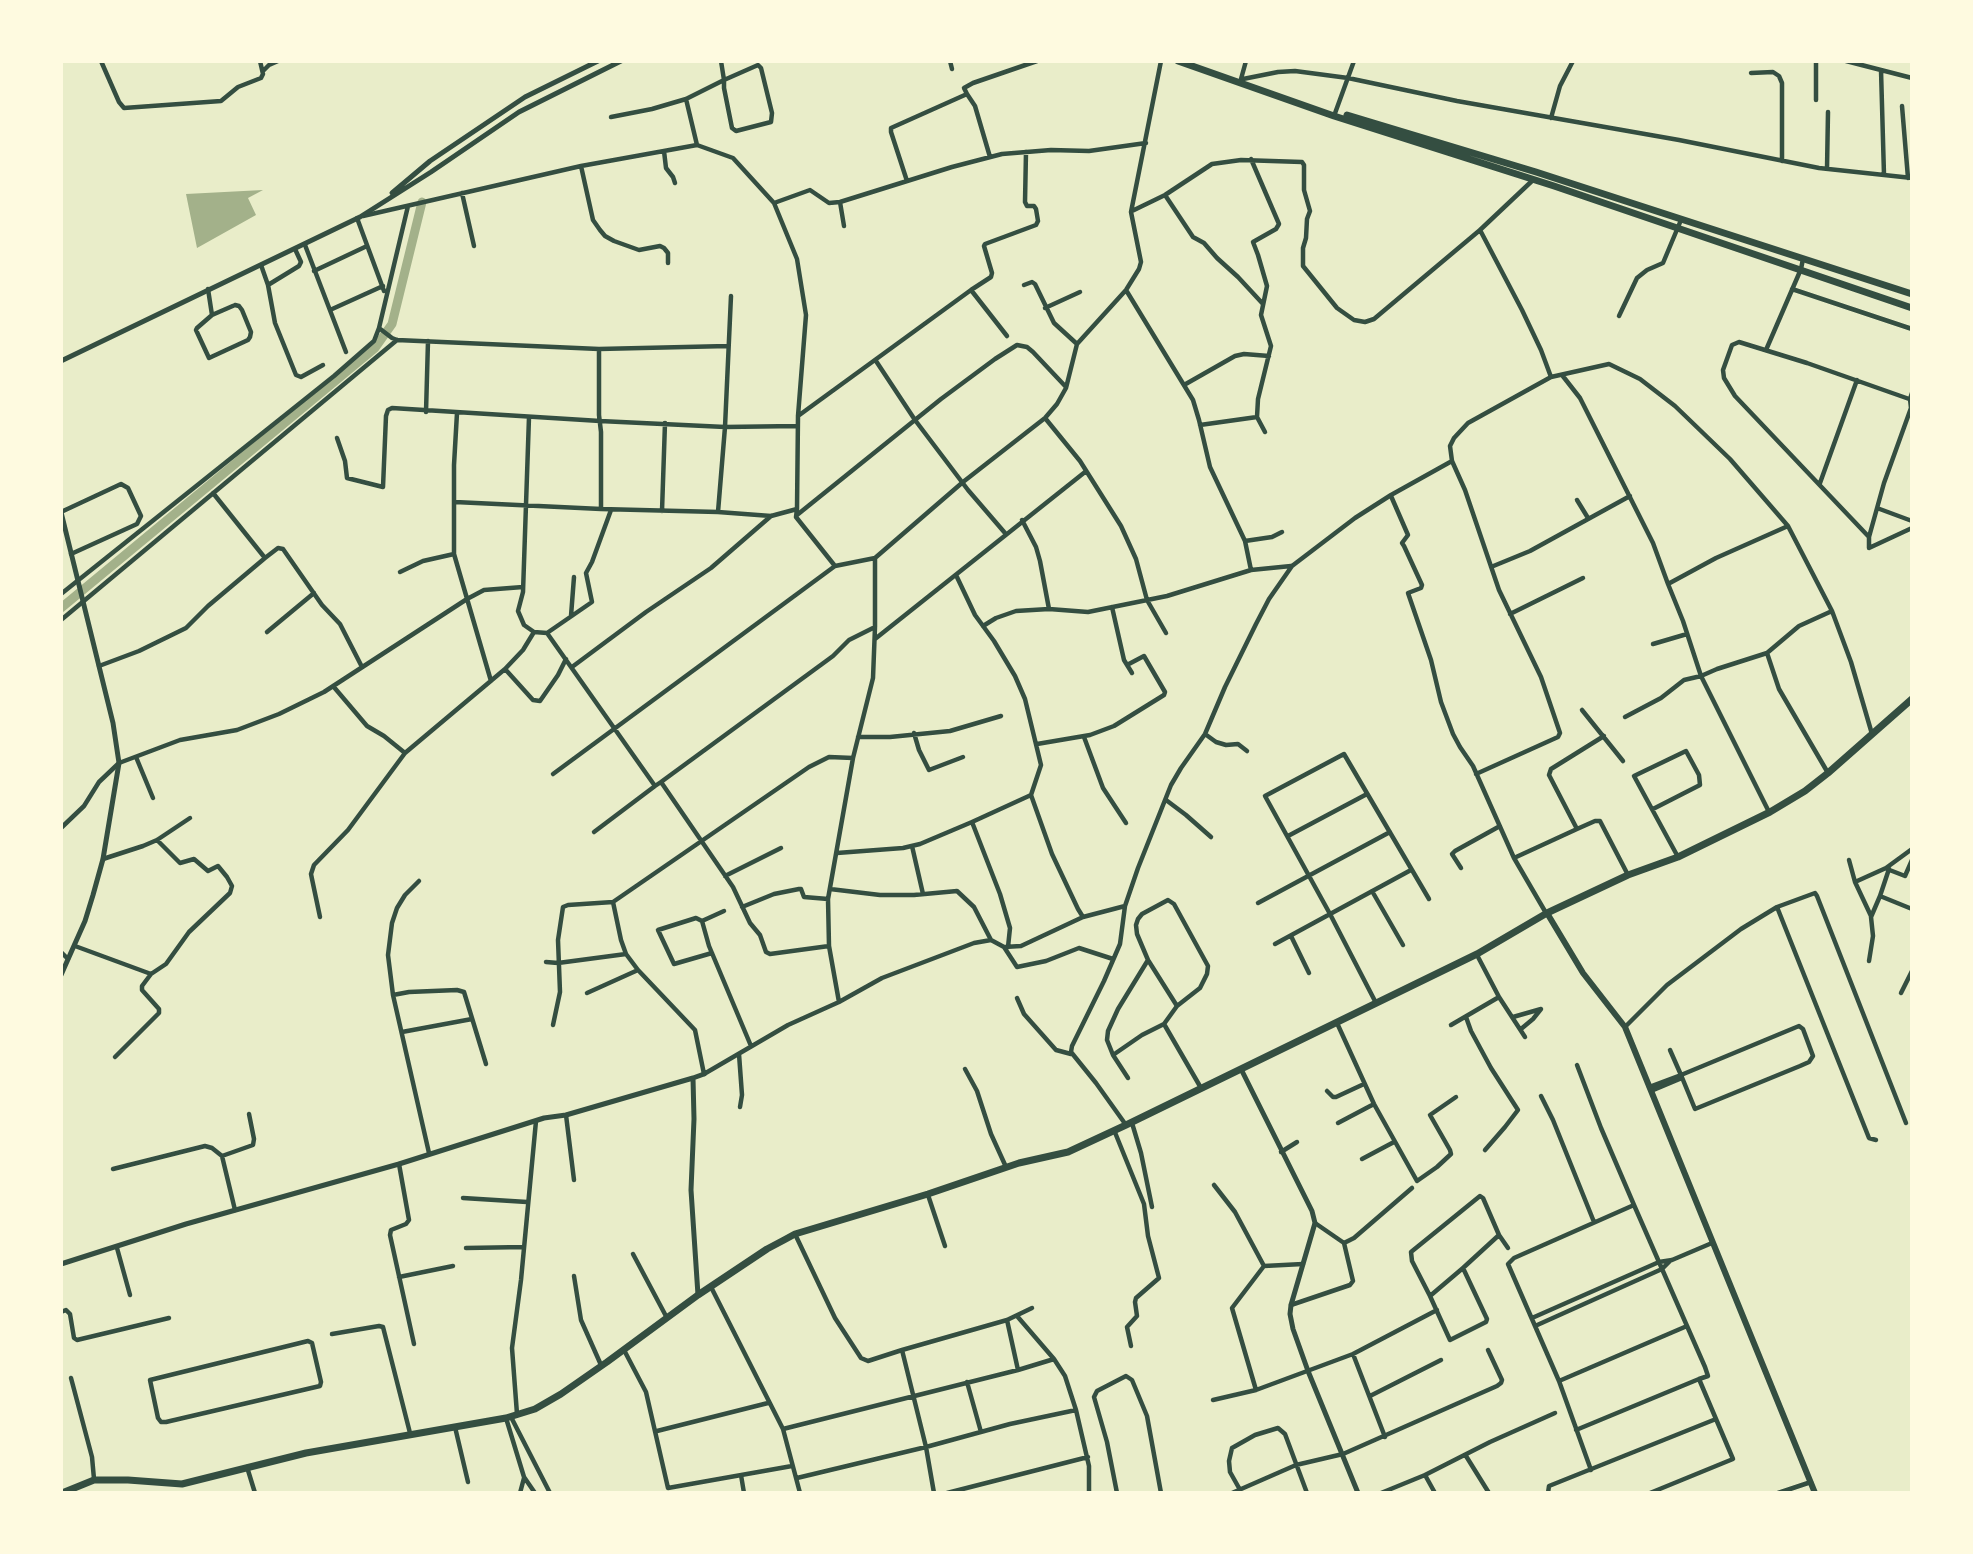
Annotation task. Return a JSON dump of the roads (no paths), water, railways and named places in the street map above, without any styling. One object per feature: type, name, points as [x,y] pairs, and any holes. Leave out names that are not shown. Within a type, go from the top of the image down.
[{"type":"main road","points":[[1178,61],[1679,224],[1912,308]]},
{"type":"main road","points":[[1191,61],[1200,66]]},
{"type":"main road","points":[[1516,170],[1534,180],[1555,183]]},
{"type":"main road","points":[[1679,224],[1803,259],[1912,294]]},
{"type":"main road","points":[[62,1493],[94,1480],[182,1484],[306,1453],[455,1427],[535,1409],[601,1366],[698,1294],[795,1234],[1043,1157],[1068,1152],[1129,1124],[1477,954],[1547,914],[1628,875],[1678,857],[1770,812],[1805,791],[1828,773],[1912,700]]},
{"type":"main road","points":[[1547,914],[1583,973],[1625,1027],[1815,1493]]},
{"type":"street","points":[[101,61],[124,108],[221,101],[239,88],[260,79],[260,61]]},
{"type":"street","points":[[262,72],[278,61]]},
{"type":"street","points":[[384,200],[430,161],[525,97],[598,61]]},
{"type":"street","points":[[61,361],[359,218],[519,112],[621,61]]},
{"type":"street","points":[[611,117],[686,99],[724,80],[752,67],[760,66],[772,113],[771,121],[736,131],[733,129],[724,80],[721,61]]},
{"type":"street","points":[[950,61],[952,69]]},
{"type":"street","points":[[990,157],[975,106],[964,88],[1037,61]]},
{"type":"street","points":[[553,774],[835,566],[875,558],[963,482],[1045,418],[1057,404],[1066,388],[1077,344],[1126,290],[1136,277],[1141,261],[1131,212],[1161,61]]},
{"type":"street","points":[[1246,61],[1242,80],[1295,71],[1348,78],[1782,161],[1910,178],[1902,106]]},
{"type":"street","points":[[1335,114],[1354,61]]},
{"type":"street","points":[[1551,118],[1560,86],[1573,61]]},
{"type":"street","points":[[1816,61],[1816,100]]},
{"type":"street","points":[[1846,61],[1912,78]]},
{"type":"street","points":[[1881,70],[1884,175]]},
{"type":"street","points":[[1751,73],[1773,72],[1779,76],[1782,83],[1782,161]]},
{"type":"street","points":[[907,181],[891,128],[967,94]]},
{"type":"street","points":[[686,99],[697,145]]},
{"type":"street","points":[[1827,169],[1828,112]]},
{"type":"street","points":[[774,203],[810,190],[829,203],[840,202],[990,157],[1051,150],[1089,151],[1146,143]]},
{"type":"street","points":[[359,218],[581,166],[697,145],[733,158],[774,203],[797,259],[806,315],[797,426],[796,517],[835,566]]},
{"type":"street","points":[[664,151],[666,168],[675,183]]},
{"type":"street","points":[[798,416],[992,275],[985,244],[1037,224],[1036,209],[1034,206],[1027,206],[1025,202],[1026,152]]},
{"type":"street","points":[[1131,212],[1165,195],[1209,165],[1251,159],[1303,163],[1304,190],[1310,211],[1303,248],[1303,266],[1332,304],[1354,320],[1365,322],[1374,318],[1480,230],[1534,180]]},
{"type":"street","points":[[1251,159],[1279,223],[1276,229],[1253,242],[1267,286],[1261,315],[1271,344],[1258,399],[1257,416],[1265,432]]},
{"type":"street","points":[[581,166],[593,220],[600,230],[614,241],[639,250],[660,246],[668,253],[668,263]]},
{"type":"street","points":[[462,193],[474,246]]},
{"type":"street","points":[[1165,195],[1194,238],[1204,243],[1264,305]]},
{"type":"street","points":[[840,202],[844,226]]},
{"type":"street","points":[[61,594],[374,341],[381,329],[408,206]]},
{"type":"street","points":[[330,310],[383,289],[359,218]]},
{"type":"street","points":[[1619,316],[1637,278],[1663,263],[1679,224]]},
{"type":"street","points":[[1480,230],[1522,310],[1551,377]]},
{"type":"street","points":[[305,245],[346,352]]},
{"type":"street","points":[[314,271],[368,246]]},
{"type":"street","points":[[268,285],[299,266],[301,262],[295,249]]},
{"type":"street","points":[[1766,350],[1801,270],[1803,259]]},
{"type":"street","points":[[260,264],[268,285],[275,323],[296,375],[301,377],[323,365]]},
{"type":"street","points":[[1024,285],[1032,282],[1035,284],[1054,323],[1077,344]]},
{"type":"street","points":[[208,289],[212,315]]},
{"type":"street","points":[[1792,289],[1912,329]]},
{"type":"street","points":[[971,290],[1007,336]]},
{"type":"street","points":[[1126,290],[1193,400],[1210,467],[1245,541],[1251,570]]},
{"type":"street","points":[[1045,308],[1080,292]]},
{"type":"street","points":[[718,512],[731,296]]},
{"type":"street","points":[[235,305],[239,306],[251,332],[250,337],[209,358],[196,330],[199,324],[212,315],[235,305]]},
{"type":"street","points":[[381,329],[395,339],[428,341],[599,349],[728,346]]},
{"type":"street","points":[[61,620],[395,339]]},
{"type":"street","points":[[426,412],[428,341]]},
{"type":"street","points":[[1870,537],[1735,396],[1724,379],[1723,370],[1735,343],[1766,350],[1911,397],[1911,407],[1884,483],[1869,548],[1912,528]]},
{"type":"street","points":[[796,517],[915,420],[1017,345],[1027,347],[1033,352],[1066,388]]},
{"type":"street","points":[[599,349],[601,509]]},
{"type":"street","points":[[1184,384],[1236,356],[1269,356]]},
{"type":"street","points":[[875,360],[915,420],[1005,533]]},
{"type":"street","points":[[1476,774],[1560,734],[1541,677],[1510,614],[1491,567],[1465,490],[1451,461],[1450,446],[1468,423],[1551,377],[1609,364],[1640,379],[1675,406],[1730,459],[1788,526],[1832,611],[1851,662],[1872,734]]},
{"type":"street","points":[[1562,375],[1580,398],[1653,542],[1701,676],[1770,812]]},
{"type":"street","points":[[1820,483],[1857,380]]},
{"type":"street","points":[[337,438],[345,461],[347,478],[383,486],[387,412],[392,408],[600,421],[797,426]]},
{"type":"street","points":[[457,413],[454,554],[491,681]]},
{"type":"street","points":[[1200,425],[1257,416]]},
{"type":"street","points":[[529,417],[523,587],[517,611],[524,625],[534,632],[547,633],[592,602],[586,573],[611,510]]},
{"type":"street","points":[[1045,418],[1073,452],[1128,540],[1142,575],[1147,600],[1166,633]]},
{"type":"street","points":[[662,512],[665,423]]},
{"type":"street","points":[[1071,1054],[1072,1046],[1120,944],[1125,906],[1166,800],[1181,768],[1205,734],[1269,599],[1292,566],[1355,518],[1451,461]]},
{"type":"street","points":[[875,639],[1085,472]]},
{"type":"street","points":[[61,975],[75,946],[93,895],[103,859],[120,763],[61,512],[121,484],[128,488],[141,516],[137,524],[71,554]]},
{"type":"street","points":[[213,493],[265,558]]},
{"type":"street","points":[[1391,495],[1408,535],[1402,543],[1422,586],[1408,593],[1431,660],[1441,702],[1514,858],[1547,914]]},
{"type":"street","points":[[1491,567],[1530,551],[1629,496]]},
{"type":"street","points":[[1577,500],[1588,517]]},
{"type":"street","points":[[455,502],[771,516],[797,509]]},
{"type":"street","points":[[1877,509],[1912,521]]},
{"type":"street","points":[[572,667],[711,568],[771,516]]},
{"type":"street","points":[[1022,520],[1040,561],[1049,609]]},
{"type":"street","points":[[1668,584],[1716,558],[1788,526]]},
{"type":"street","points":[[1245,541],[1272,537],[1282,532]]},
{"type":"street","points":[[99,666],[139,651],[186,628],[265,558],[282,548],[340,624],[362,667]]},
{"type":"street","points":[[400,572],[423,561],[454,554]]},
{"type":"street","points":[[839,1002],[829,946],[828,899],[853,758],[873,678],[876,626],[875,558]]},
{"type":"street","points":[[983,626],[1007,613],[1049,609],[1088,612],[1167,596],[1251,570],[1292,566]]},
{"type":"street","points":[[956,575],[975,615],[1015,676],[1025,699],[1041,769],[1031,795],[1052,854],[1083,917]]},
{"type":"street","points":[[570,617],[574,577]]},
{"type":"street","points":[[1510,614],[1583,578]]},
{"type":"street","points":[[61,828],[84,806],[99,782],[120,763],[180,740],[237,730],[279,714],[333,686],[484,590],[523,587]]},
{"type":"street","points":[[267,632],[314,593]]},
{"type":"street","points":[[1112,607],[1127,664],[1132,673]]},
{"type":"street","points":[[1625,717],[1661,698],[1681,681],[1767,653],[1799,626],[1832,611]]},
{"type":"street","points":[[594,832],[833,656],[849,640],[876,626]]},
{"type":"street","points":[[320,917],[311,874],[314,865],[348,830],[405,753],[505,669],[523,650],[534,632]]},
{"type":"street","points":[[547,633],[655,786]]},
{"type":"street","points":[[1653,644],[1687,634]]},
{"type":"street","points":[[1767,653],[1779,689],[1828,773]]},
{"type":"street","points":[[1037,744],[1084,737],[1114,726],[1164,695],[1165,692],[1144,656],[1127,664]]},
{"type":"street","points":[[505,669],[531,698],[540,701],[566,659]]},
{"type":"street","points":[[333,686],[367,726],[405,753]]},
{"type":"street","points":[[1582,709],[1623,761]]},
{"type":"street","points":[[858,737],[950,731],[1001,716]]},
{"type":"street","points":[[914,733],[929,770],[963,757]]},
{"type":"street","points":[[1205,734],[1216,743],[1238,744],[1247,751]]},
{"type":"street","points":[[1577,829],[1549,772],[1604,736]]},
{"type":"street","points":[[1084,737],[1103,788],[1126,823]]},
{"type":"street","points":[[1653,809],[1700,785],[1700,779],[1687,752],[1683,751],[1634,776],[1678,857]]},
{"type":"street","points":[[1376,1003],[1265,796],[1344,754],[1429,898]]},
{"type":"street","points":[[136,757],[153,798]]},
{"type":"street","points":[[553,1025],[559,992],[558,940],[564,906],[612,902],[787,780],[829,757],[853,758]]},
{"type":"street","points":[[661,782],[733,887],[768,953],[829,946]]},
{"type":"street","points":[[1288,836],[1367,794]]},
{"type":"street","points":[[837,853],[912,846],[1031,795]]},
{"type":"street","points":[[1166,800],[1211,837]]},
{"type":"street","points":[[103,859],[157,840],[190,818]]},
{"type":"street","points":[[1514,858],[1600,821],[1628,875]]},
{"type":"street","points":[[972,822],[1000,894],[1010,928],[1006,947],[1017,967],[1046,961],[1079,947],[1114,959]]},
{"type":"street","points":[[1461,868],[1452,855],[1455,851],[1500,826]]},
{"type":"street","points":[[1258,903],[1390,832]]},
{"type":"street","points":[[115,1057],[159,1013],[159,1009],[142,990],[142,986],[151,974],[166,964],[189,932],[230,893],[232,886],[218,866],[208,871],[194,859],[180,863],[157,840]]},
{"type":"street","points":[[912,846],[923,894]]},
{"type":"street","points":[[725,876],[781,848]]},
{"type":"street","points":[[1854,882],[1888,869],[1912,849]]},
{"type":"street","points":[[1849,860],[1854,882],[1871,917],[1873,936],[1868,961]]},
{"type":"street","points":[[1888,869],[1905,876],[1912,860]]},
{"type":"street","points":[[1871,917],[1888,869]]},
{"type":"street","points":[[1275,944],[1411,870]]},
{"type":"street","points":[[419,881],[397,908],[388,955],[393,995],[429,1153]]},
{"type":"street","points":[[742,907],[774,894],[799,889],[804,897],[828,899]]},
{"type":"street","points":[[830,889],[880,895],[959,892],[974,907],[991,940]]},
{"type":"street","points":[[1372,891],[1403,945]]},
{"type":"street","points":[[1625,1027],[1675,977],[1741,929],[1777,907],[1813,892],[1817,896],[1906,1122]]},
{"type":"street","points":[[1880,896],[1912,909]]},
{"type":"street","points":[[1113,1055],[1164,1024],[1177,1006],[1200,988],[1208,974],[1209,966],[1171,901],[1142,914],[1137,921],[1137,934],[1148,960],[1177,1006]]},
{"type":"street","points":[[612,902],[626,954],[638,970],[692,1025],[704,1074]]},
{"type":"street","points":[[61,1264],[186,1224],[399,1164],[544,1118],[566,1115],[693,1078],[788,1025],[839,1002],[882,978],[974,943],[991,940],[1006,947],[1026,945],[1083,917],[1125,906]]},
{"type":"street","points":[[1777,907],[1869,1138],[1876,1140]]},
{"type":"street","points":[[702,921],[724,911]]},
{"type":"street","points":[[712,953],[674,964],[658,930],[696,918],[702,921],[712,953],[751,1046]]},
{"type":"street","points":[[1291,936],[1309,973]]},
{"type":"street","points":[[75,946],[151,974]]},
{"type":"street","points":[[61,952],[68,959]]},
{"type":"street","points":[[546,962],[558,963],[626,954]]},
{"type":"street","points":[[1477,954],[1499,998],[1525,1037]]},
{"type":"street","points":[[1128,1078],[1113,1055],[1107,1040],[1108,1031],[1148,960]]},
{"type":"street","points":[[587,993],[638,970]]},
{"type":"street","points":[[1901,993],[1912,971]]},
{"type":"street","points":[[393,995],[461,990],[467,998],[486,1064]]},
{"type":"street","points":[[1017,998],[1024,1014],[1056,1050],[1071,1054],[1129,1124],[1141,1153],[1152,1207]]},
{"type":"street","points":[[1451,1025],[1499,998]]},
{"type":"street","points":[[1513,1017],[1541,1009],[1521,1029]]},
{"type":"street","points":[[1466,1017],[1471,1031],[1518,1110],[1485,1150]]},
{"type":"street","points":[[402,1032],[472,1018]]},
{"type":"street","points":[[1336,1023],[1374,1104],[1417,1181],[1451,1154],[1431,1118],[1431,1113],[1456,1097]]},
{"type":"street","points":[[1164,1024],[1201,1088]]},
{"type":"street","points":[[1649,1090],[1682,1077],[1799,1026],[1813,1056],[1809,1062],[1695,1109],[1682,1077],[1670,1050]]},
{"type":"street","points":[[739,1054],[742,1095],[740,1107]]},
{"type":"street","points":[[1577,1065],[1601,1128],[1711,1383]]},
{"type":"street","points":[[965,1069],[978,1091],[991,1134],[1007,1168]]},
{"type":"street","points":[[1241,1069],[1312,1211],[1315,1223],[1290,1314],[1308,1371],[1358,1493]]},
{"type":"street","points":[[693,1078],[691,1190],[698,1294]]},
{"type":"street","points":[[1327,1090],[1336,1097],[1364,1084]]},
{"type":"street","points":[[1541,1096],[1594,1222]]},
{"type":"street","points":[[1338,1123],[1374,1104]]},
{"type":"street","points":[[222,1156],[253,1145],[249,1114]]},
{"type":"street","points":[[566,1115],[574,1180]]},
{"type":"street","points":[[535,1493],[524,1477],[511,1416],[512,1348],[536,1121]]},
{"type":"street","points":[[1114,1130],[1143,1204],[1148,1236],[1159,1274],[1159,1278],[1136,1298],[1137,1316],[1127,1327],[1131,1346]]},
{"type":"street","points":[[1281,1152],[1297,1142]]},
{"type":"street","points":[[1362,1159],[1394,1142]]},
{"type":"street","points":[[113,1169],[205,1146],[216,1150],[222,1156],[235,1210]]},
{"type":"street","points":[[399,1164],[409,1217],[406,1224],[393,1228],[390,1233],[414,1344]]},
{"type":"street","points":[[1214,1185],[1235,1212],[1264,1266]]},
{"type":"street","points":[[1344,1243],[1354,1238],[1412,1188]]},
{"type":"street","points":[[928,1194],[945,1246]]},
{"type":"street","points":[[1463,1268],[1487,1316],[1486,1322],[1450,1340],[1412,1261],[1411,1252],[1480,1196],[1508,1248]]},
{"type":"street","points":[[463,1198],[527,1202]]},
{"type":"street","points":[[1591,1470],[1559,1381],[1509,1268],[1510,1261],[1634,1205]]},
{"type":"street","points":[[1315,1223],[1344,1243]]},
{"type":"street","points":[[795,1234],[835,1318],[861,1358],[868,1361],[1007,1320],[1032,1308]]},
{"type":"street","points":[[1430,1296],[1499,1235]]},
{"type":"street","points":[[1291,1305],[1350,1285],[1353,1276],[1345,1256],[1344,1243]]},
{"type":"street","points":[[1532,1318],[1659,1262],[1672,1260],[1712,1243]]},
{"type":"street","points":[[466,1248],[524,1247]]},
{"type":"street","points":[[117,1248],[130,1295]]},
{"type":"street","points":[[633,1254],[667,1318]]},
{"type":"street","points":[[1535,1326],[1662,1269],[1672,1260]]},
{"type":"street","points":[[1256,1390],[1232,1308],[1264,1266],[1303,1264]]},
{"type":"street","points":[[399,1277],[453,1266]]},
{"type":"street","points":[[574,1276],[581,1320],[601,1366]]},
{"type":"street","points":[[710,1286],[783,1429],[800,1493]]},
{"type":"street","points":[[61,1312],[66,1310],[70,1314],[74,1338],[77,1340],[169,1318]]},
{"type":"street","points":[[1213,1400],[1256,1390],[1353,1354],[1437,1310]]},
{"type":"street","points":[[1017,1316],[1054,1359],[1068,1383],[1088,1457],[1089,1493]]},
{"type":"street","points":[[1007,1320],[1018,1370]]},
{"type":"street","points":[[1559,1381],[1687,1326]]},
{"type":"street","points":[[332,1334],[383,1327],[410,1433]]},
{"type":"street","points":[[310,1341],[321,1384],[178,1420],[160,1420],[150,1380],[233,1360],[310,1341]]},
{"type":"street","points":[[624,1349],[646,1392],[669,1490],[792,1466]]},
{"type":"street","points":[[902,1350],[926,1447],[934,1493]]},
{"type":"street","points":[[1232,1493],[1296,1465],[1343,1454],[1385,1437],[1502,1383],[1489,1350]]},
{"type":"street","points":[[1353,1354],[1385,1437]]},
{"type":"street","points":[[783,1429],[1054,1359]]},
{"type":"street","points":[[1370,1395],[1441,1360]]},
{"type":"street","points":[[1117,1493],[1107,1442],[1094,1397],[1097,1391],[1130,1376],[1147,1416],[1161,1493]]},
{"type":"street","points":[[1576,1430],[1708,1376]]},
{"type":"street","points":[[71,1378],[86,1431],[94,1480]]},
{"type":"street","points":[[1650,1493],[1732,1459],[1699,1379]]},
{"type":"street","points":[[967,1382],[981,1432]]},
{"type":"street","points":[[657,1431],[768,1403]]},
{"type":"street","points":[[797,1478],[1076,1410]]},
{"type":"street","points":[[1381,1493],[1555,1413]]},
{"type":"street","points":[[511,1416],[550,1493]]},
{"type":"street","points":[[1548,1493],[1549,1486],[1716,1419]]},
{"type":"street","points":[[455,1427],[468,1482]]},
{"type":"street","points":[[1239,1488],[1230,1472],[1232,1448],[1255,1435],[1278,1428],[1282,1430],[1292,1449],[1307,1493]]},
{"type":"street","points":[[1465,1455],[1489,1493]]},
{"type":"street","points":[[947,1493],[1088,1457]]},
{"type":"street","points":[[247,1467],[255,1493]]},
{"type":"street","points":[[741,1475],[744,1493]]},
{"type":"street","points":[[1425,1475],[1435,1493]]},
{"type":"street","points":[[520,1493],[524,1477]]},
{"type":"street","points":[[1778,1493],[1811,1482]]},
{"type":"street","points":[[182,1484],[186,1493]]},
{"type":"waterway","points":[[61,608],[375,348],[392,324],[422,202]]}]
